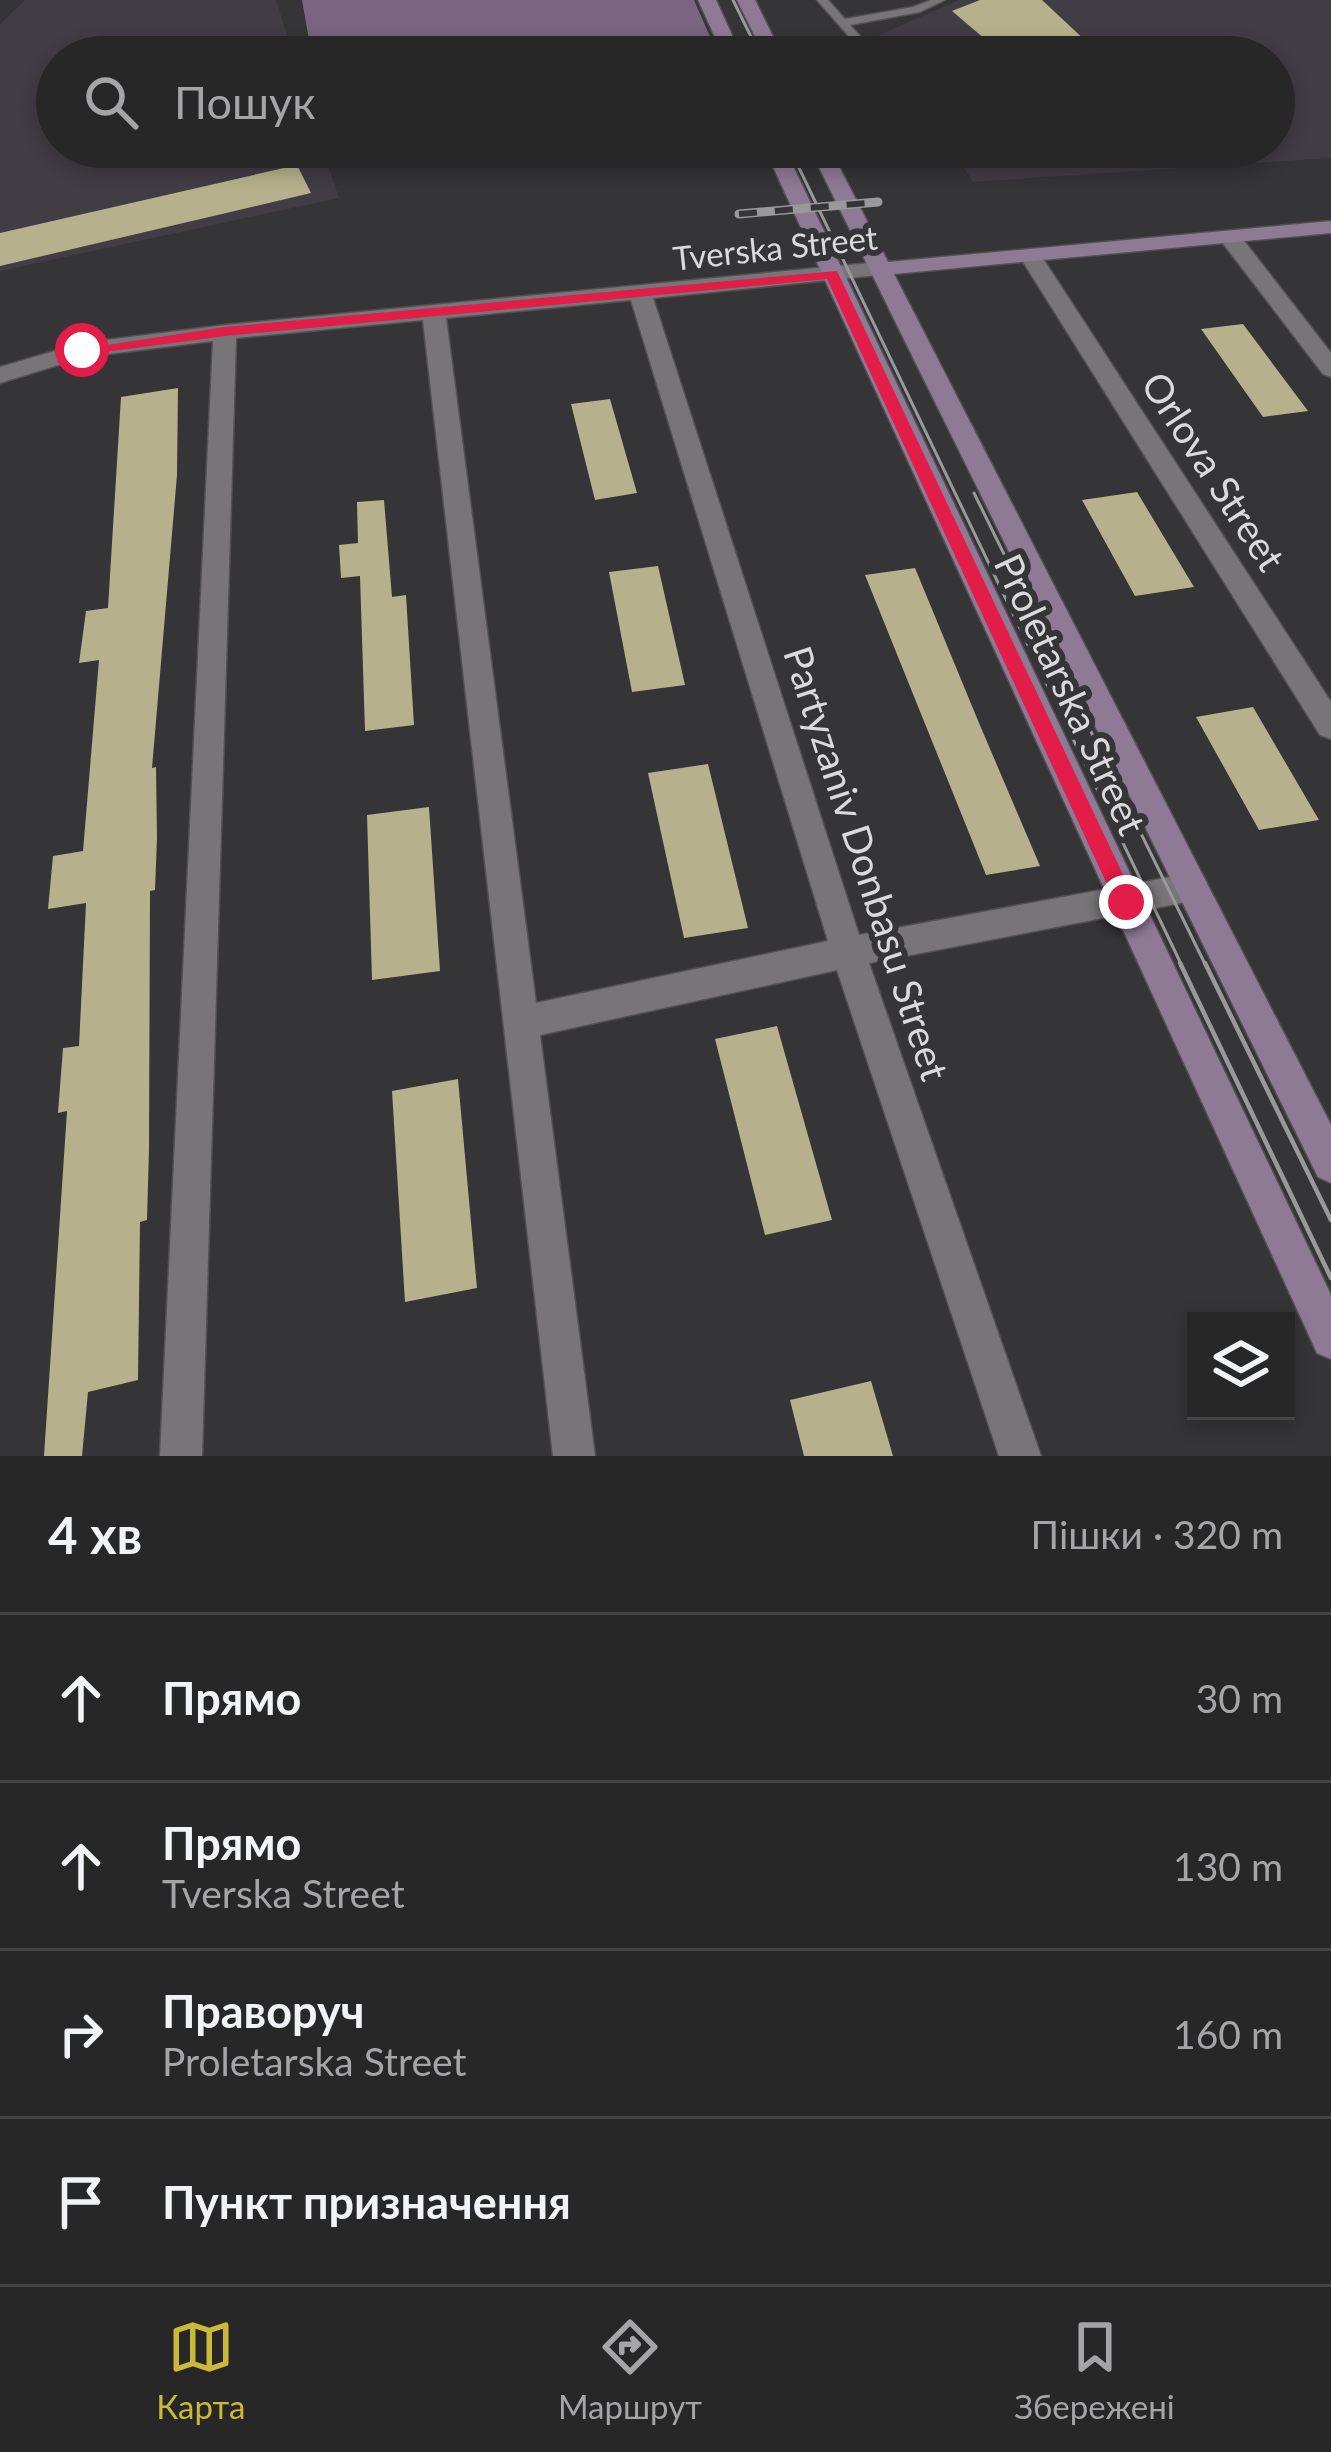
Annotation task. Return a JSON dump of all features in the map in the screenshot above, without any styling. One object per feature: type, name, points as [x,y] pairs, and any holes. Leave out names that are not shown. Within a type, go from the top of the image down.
[{"type":"main road","points":[[706,0],[723,36]]},
{"type":"main road","points":[[746,0],[764,36]]},
{"type":"main road","name":"Proletarska Street","points":[[783,168],[1331,1339]]},
{"type":"main road","name":"Proletarska Street","points":[[830,168],[1331,1164]]},
{"type":"main road","name":"Tverska Street","points":[[880,269],[1331,227]]},
{"type":"street","points":[[1230,238],[1331,369]]},
{"type":"street","name":"Orlova Street","points":[[1031,257],[1331,727]]},
{"type":"street","name":"Tverska Street","points":[[0,375],[82,350],[225,332],[880,269]]},
{"type":"street","name":"Partyzaniv Donbasu Street","points":[[641,294],[848,952],[1020,1456]]},
{"type":"street","points":[[434,312],[574,1456]]},
{"type":"street","points":[[181,1456],[225,332]]},
{"type":"street","points":[[521,1023],[848,952],[1192,887]]},
{"type":"lane","points":[[822,0],[853,36]]},
{"type":"lane","points":[[842,23],[916,10],[940,0]]},
{"type":"shaded area","points":[[25,0],[276,0],[287,36],[36,36],[36,168],[329,168],[339,198],[0,271],[0,24]]},
{"type":"shaded area","points":[[302,0],[694,0],[710,36],[308,36]]},
{"type":"shaded area","points":[[959,0],[1331,0],[1331,158],[1295,160],[1295,36],[879,35]]},
{"type":"shaded area","points":[[964,168],[1182,168],[973,182]]},
{"type":"building","points":[[980,0],[1042,0],[1080,36],[981,36],[952,11]]},
{"type":"building","points":[[284,168],[298,168],[311,193],[0,266],[0,233]]},
{"type":"building","points":[[1243,324],[1308,411],[1263,417],[1201,329]]},
{"type":"building","points":[[178,388],[177,475],[152,768],[156,767],[157,838],[155,890],[150,891],[149,1149],[147,1220],[140,1222],[138,1380],[88,1392],[82,1456],[44,1456],[67,1111],[58,1113],[63,1048],[79,1046],[86,903],[48,909],[53,856],[83,851],[99,660],[79,663],[86,611],[108,608],[121,397]]},
{"type":"building","points":[[610,399],[637,493],[595,500],[571,404]]},
{"type":"building","points":[[1137,492],[1194,587],[1135,596],[1082,500]]},
{"type":"building","points":[[384,500],[392,597],[406,595],[414,725],[365,731],[360,576],[341,578],[339,545],[358,543],[357,502]]},
{"type":"building","points":[[658,566],[685,685],[632,692],[609,572]]},
{"type":"building","points":[[915,568],[1040,866],[986,875],[865,575]]},
{"type":"building","points":[[1253,707],[1319,820],[1259,830],[1196,717]]},
{"type":"building","points":[[708,764],[748,928],[684,938],[648,773]]},
{"type":"building","points":[[429,807],[440,971],[372,980],[367,815]]},
{"type":"building","points":[[777,1026],[832,1220],[765,1235],[715,1039]]},
{"type":"building","points":[[458,1079],[477,1288],[405,1302],[392,1091]]},
{"type":"building","points":[[871,1381],[893,1456],[804,1456],[790,1400]]},
{"type":"tram line","points":[[733,0],[751,36]]},
{"type":"tram line","points":[[799,168],[1182,966]]},
{"type":"tram line","points":[[974,493],[1206,966]]},
{"type":"tram line","points":[[1180,963],[1331,1278]]},
{"type":"tram line","points":[[1205,963],[1331,1220]]},
{"type":"railway","points":[[739,214],[878,202]]},
{"type":"route","points":[[82,350],[832,274],[1126,902]]}]
